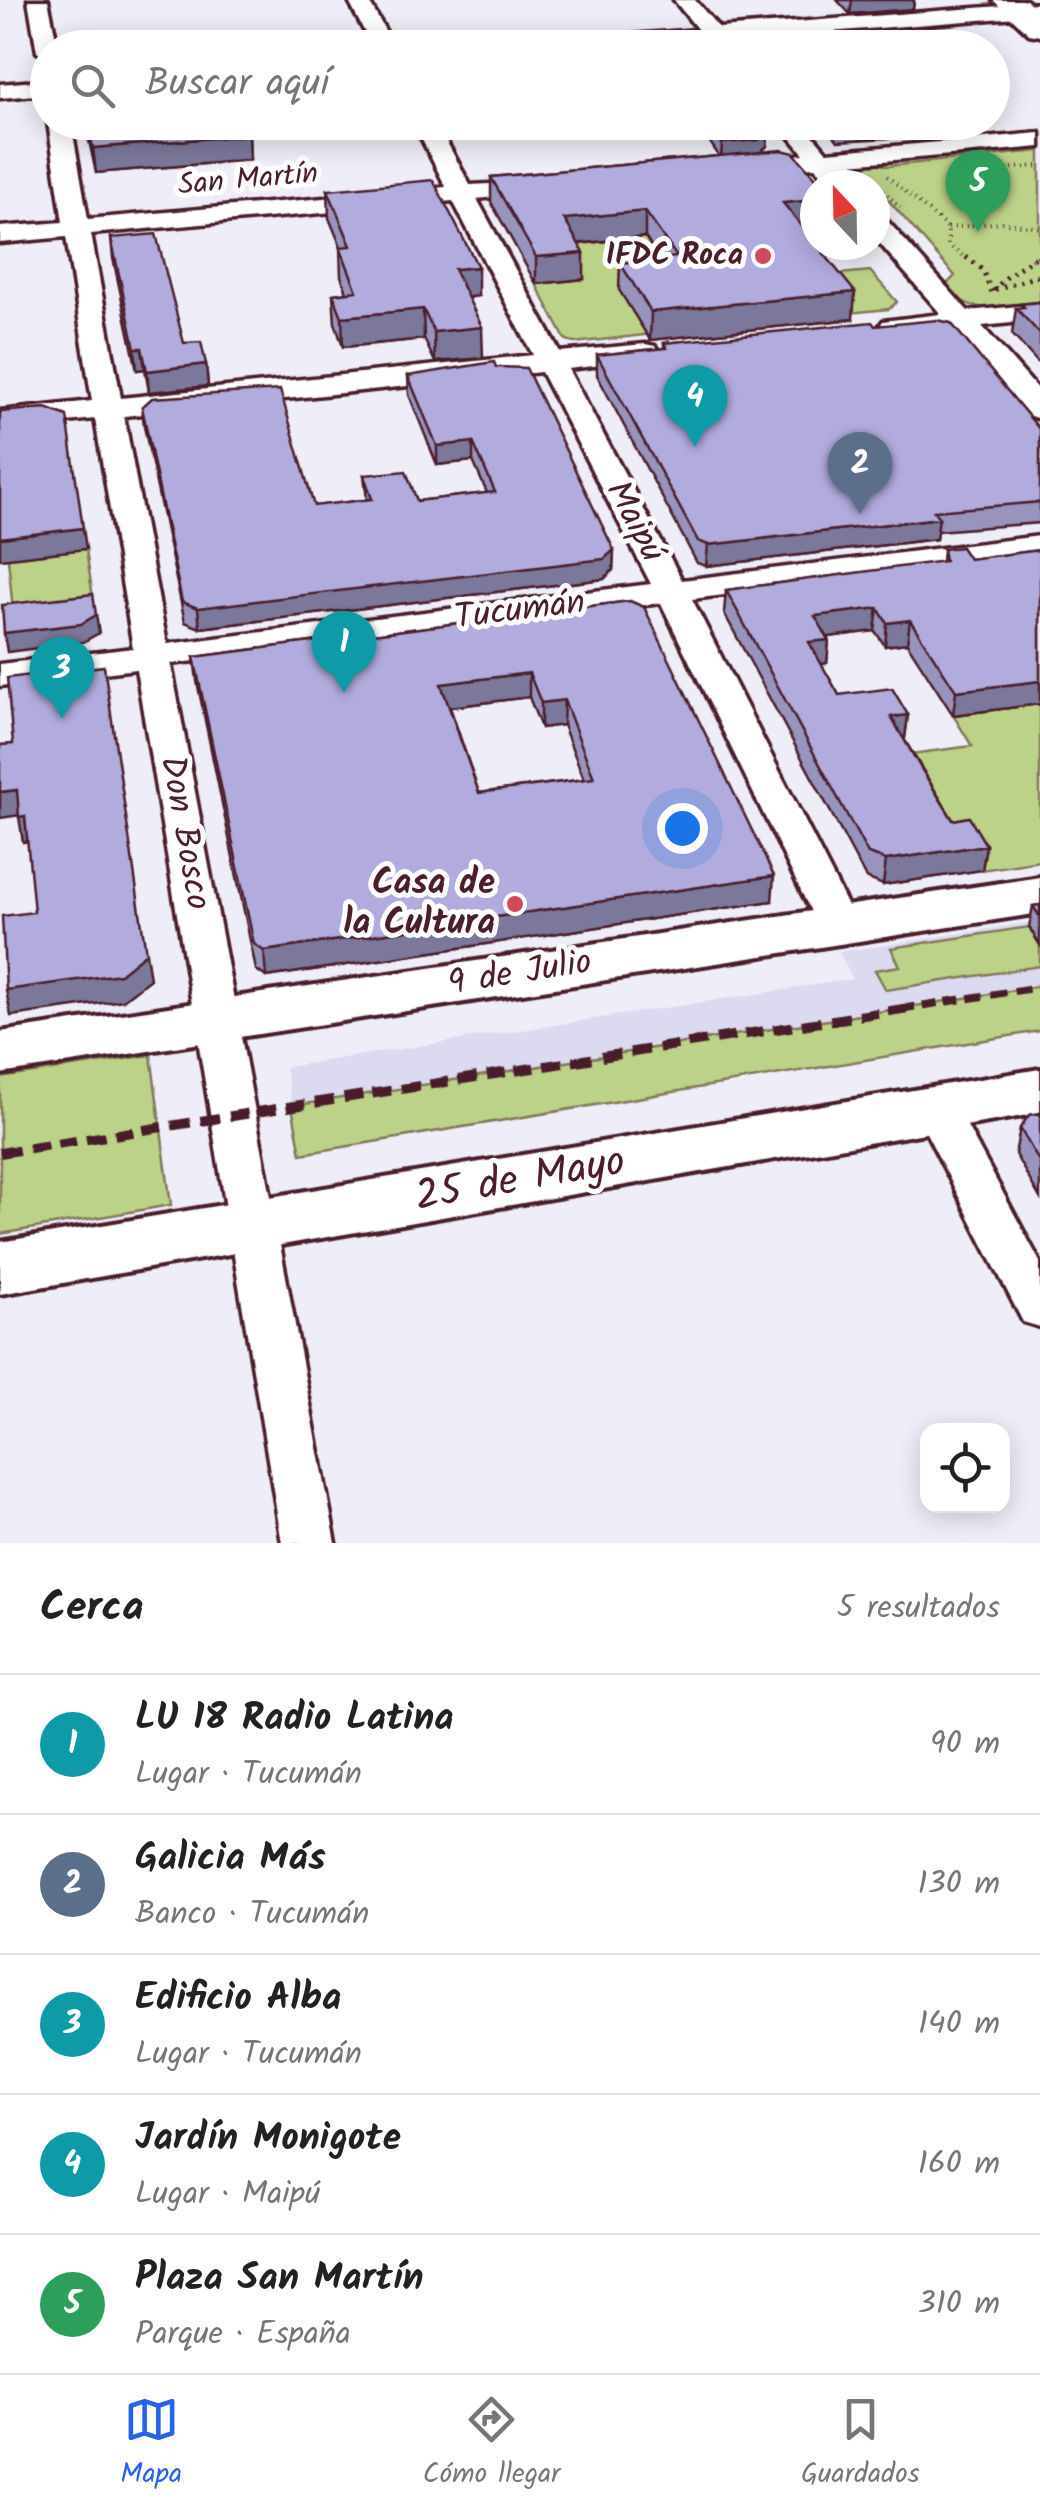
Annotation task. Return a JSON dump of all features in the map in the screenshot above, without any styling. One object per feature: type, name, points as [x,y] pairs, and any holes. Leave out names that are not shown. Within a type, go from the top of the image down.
[{"type":"main road","name":"9 de Julio","points":[[0,1053],[1040,896]]},
{"type":"main road","name":"25 de Mayo","points":[[0,1268],[1040,1091]]},
{"type":"street","points":[[38,0],[44,30]]},
{"type":"street","points":[[358,0],[374,30]]},
{"type":"street","points":[[684,0],[710,30]]},
{"type":"street","points":[[826,30],[1031,9]]},
{"type":"street","points":[[0,91],[30,88]]},
{"type":"street","name":"Don Bosco","points":[[63,140],[106,409],[154,656],[309,1543]]},
{"type":"street","name":"Maipú","points":[[433,140],[672,592],[838,926]]},
{"type":"street","points":[[804,140],[821,160],[839,170]]},
{"type":"street","points":[[726,168],[1040,140]]},
{"type":"street","name":"San Martín","points":[[0,235],[574,183]]},
{"type":"street","points":[[890,239],[1040,410]]},
{"type":"street","points":[[862,330],[1040,312]]},
{"type":"street","points":[[0,420],[665,350]]},
{"type":"street","name":"Tucumán","points":[[0,675],[1040,546]]},
{"type":"street","points":[[936,1109],[1040,1308]]},
{"type":"path","points":[[890,197],[912,221]]},
{"type":"path","points":[[910,199],[948,228],[1001,222],[1040,228]]},
{"type":"path","points":[[948,228],[948,246],[982,269],[994,291]]},
{"type":"path","points":[[986,298],[1008,272],[1025,267],[1040,255]]},
{"type":"path","points":[[994,291],[1040,276]]},
{"type":"shaded area","points":[[1040,921],[1040,1031],[301,1154],[285,1067],[852,979],[839,952]]},
{"type":"green space","points":[[1040,151],[1040,303],[989,308],[955,297],[944,287],[955,276],[890,202],[890,170],[844,167],[867,161],[888,166]]},
{"type":"green space","points":[[707,182],[768,321],[574,343],[565,339],[536,284],[505,201]]},
{"type":"green space","points":[[870,271],[897,302],[889,309],[848,313],[819,276]]},
{"type":"green space","points":[[86,549],[95,612],[14,622],[8,558]]},
{"type":"green space","points":[[1040,704],[1040,861],[982,870],[966,842],[896,756],[972,746],[953,715]]},
{"type":"green space","points":[[1029,927],[1040,945],[1040,966],[886,990],[875,970],[900,966],[891,948]]},
{"type":"green space","points":[[1040,986],[1040,1031],[301,1154],[292,1106]]},
{"type":"green space","points":[[151,1055],[171,1205],[0,1234],[0,1078]]},
{"type":"building","points":[[91,140],[189,140],[93,148]]},
{"type":"building","points":[[782,150],[794,153],[809,170],[800,170],[800,201],[783,203],[800,224],[800,260],[829,260],[855,292],[651,312],[620,263],[677,257],[645,211],[564,219],[584,253],[536,257],[491,177]]},
{"type":"building","points":[[433,180],[478,267],[454,269],[482,327],[434,332],[423,309],[342,317],[333,294],[357,291],[340,247],[351,246],[328,190]]},
{"type":"building","points":[[156,234],[184,343],[201,342],[206,364],[147,371],[142,348],[135,348],[111,238]]},
{"type":"building","points":[[1040,302],[1040,334],[1016,308]]},
{"type":"building","points":[[937,320],[951,323],[1040,430],[1040,502],[934,511],[939,518],[708,545],[698,541],[597,355],[667,348],[664,343],[872,322],[875,326]]},
{"type":"building","points":[[494,362],[496,367],[526,368],[614,550],[604,559],[198,608],[182,602],[142,407],[152,398],[280,390],[314,506],[372,499],[364,475],[406,471],[417,501],[495,492],[473,442],[437,446],[408,376]]},
{"type":"building","points":[[46,408],[67,416],[83,528],[0,538],[0,412]]},
{"type":"building","points":[[961,547],[969,559],[1040,550],[1040,681],[956,691],[910,620],[887,623],[878,608],[815,616],[829,640],[809,642],[839,695],[892,688],[908,715],[891,717],[922,770],[953,820],[969,817],[986,845],[886,860],[868,854],[726,590],[945,561],[943,549]]},
{"type":"building","points":[[93,594],[96,615],[81,624],[4,633],[2,605]]},
{"type":"building","points":[[630,601],[644,607],[774,876],[264,951],[254,944],[194,657]],"holes":[[[529,673],[541,703],[564,700],[594,778],[479,793],[441,684]]]},
{"type":"building","points":[[104,666],[146,953],[120,974],[6,990],[2,916],[34,912],[25,816],[19,817],[17,790],[0,792],[0,745],[13,744],[7,678]]},
{"type":"building","points":[[1040,1113],[1040,1163],[1020,1128],[1029,1115]]},
{"type":"railway","points":[[900,1009],[1040,987]]},
{"type":"railway","points":[[0,1153],[915,1007]]},
{"type":"place","name":"Plaza San Martín","points":[[978,232]]},
{"type":"place","name":"IFDC Roca","points":[[763,256]]},
{"type":"place","name":"Jardín Monigote","points":[[695,447]]},
{"type":"place","name":"Galicia Más","points":[[860,514]]},
{"type":"place","name":"LU 18 Radio Latina","points":[[344,693]]},
{"type":"place","name":"Edificio Alba","points":[[62,719]]},
{"type":"place","name":"Casa de la Cultura","points":[[515,904]]}]
